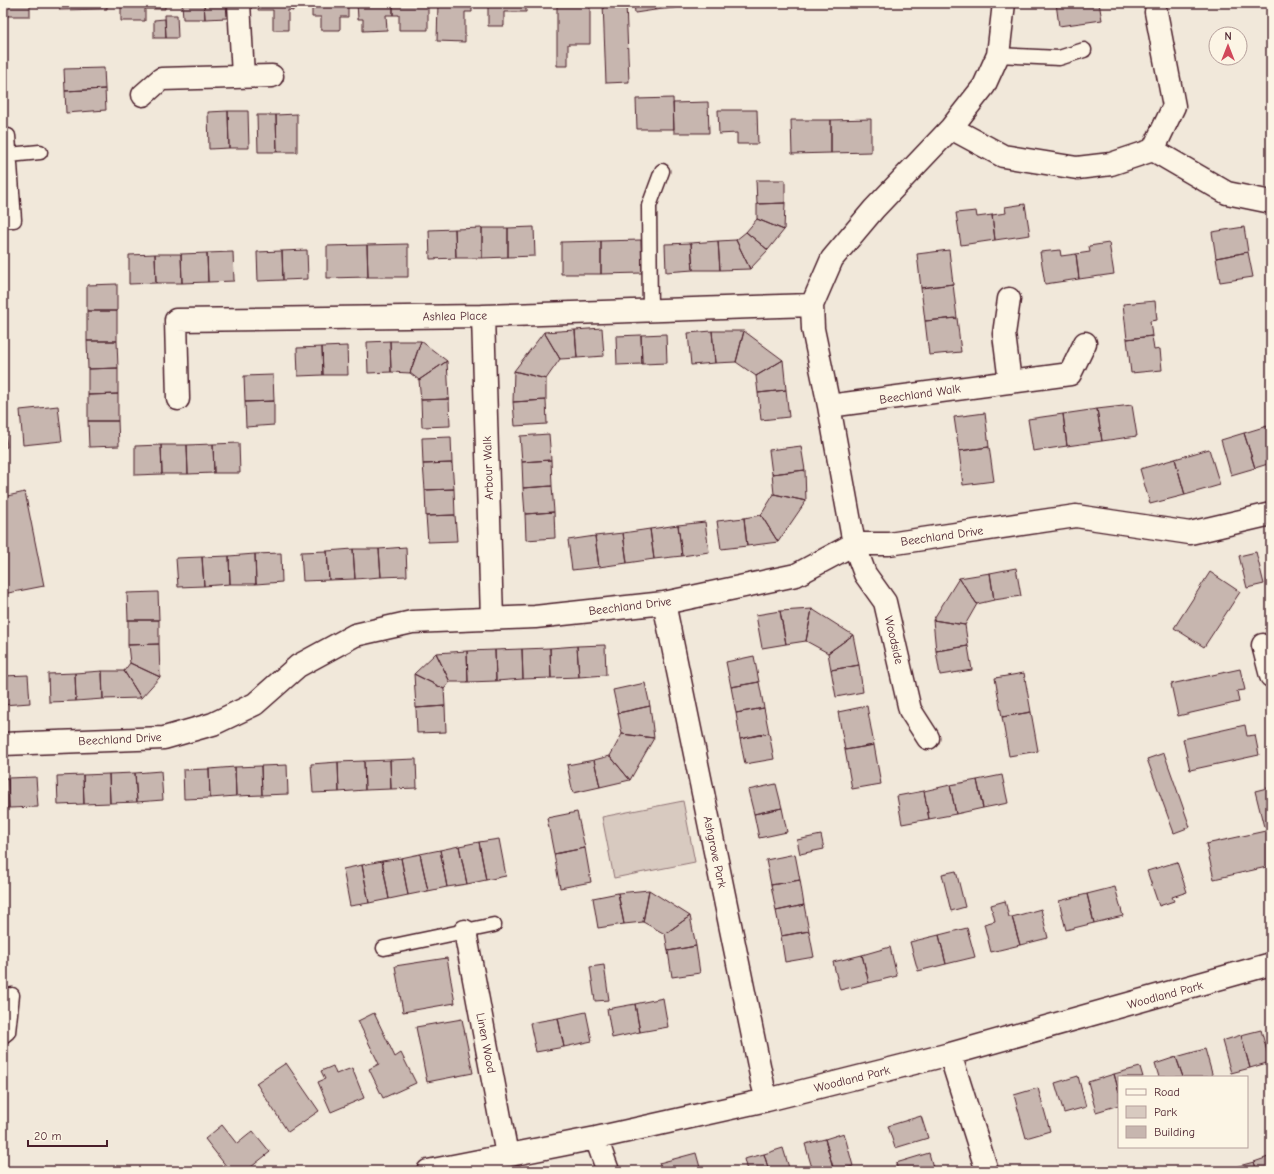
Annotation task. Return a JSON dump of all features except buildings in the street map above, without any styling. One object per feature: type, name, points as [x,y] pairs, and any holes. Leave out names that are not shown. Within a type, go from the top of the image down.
[{"type":"street","points":[[239,3],[242,76]]},
{"type":"street","points":[[812,305],[832,259],[874,209],[952,128],[984,86],[998,55],[1004,3]]},
{"type":"street","points":[[952,128],[1003,156],[1077,168],[1111,164],[1153,150],[1174,106],[1156,12]]},
{"type":"street","points":[[143,95],[161,79],[272,76]]},
{"type":"street","points":[[1153,150],[1227,194],[1271,202]]},
{"type":"street","points":[[1009,299],[1004,334],[1010,382]]},
{"type":"street","name":"Ashlea Place","points":[[178,399],[176,320],[483,316],[812,305]]},
{"type":"street","name":"Woodside","points":[[812,305],[814,329],[854,544],[865,574],[885,602],[910,710],[928,738]]},
{"type":"street","name":"Arbour Walk","points":[[483,316],[492,619]]},
{"type":"street","name":"Beechland Walk","points":[[829,406],[1070,374],[1085,343]]},
{"type":"street","name":"Beechland Drive","points":[[3,744],[164,738],[213,724],[255,704],[298,666],[355,635],[412,622],[534,617],[664,603],[796,575],[854,544],[888,544],[1076,516],[1190,533],[1271,514]]},
{"type":"street","name":"Ashgrove Park","points":[[664,603],[767,1100]]},
{"type":"street","points":[[1263,645],[1271,676]]},
{"type":"street","name":"Linen Wood","points":[[465,931],[507,1155]]},
{"type":"street","name":"Woodland Park","points":[[428,1171],[596,1138],[767,1100],[950,1054],[1271,964]]},
{"type":"street","points":[[950,1054],[987,1171]]},
{"type":"street","points":[[596,1138],[608,1171]]},
{"type":"lane","points":[[998,55],[1059,58],[1084,50]]},
{"type":"lane","points":[[3,220],[14,220],[8,136]]},
{"type":"lane","points":[[9,155],[40,152]]},
{"type":"lane","points":[[650,310],[649,206],[662,171]]},
{"type":"lane","points":[[384,948],[494,925]]},
{"type":"lane","points":[[3,1036],[8,1032],[12,995]]},
{"type":"green space","points":[[683,801],[695,862],[614,878],[602,817]]}]
